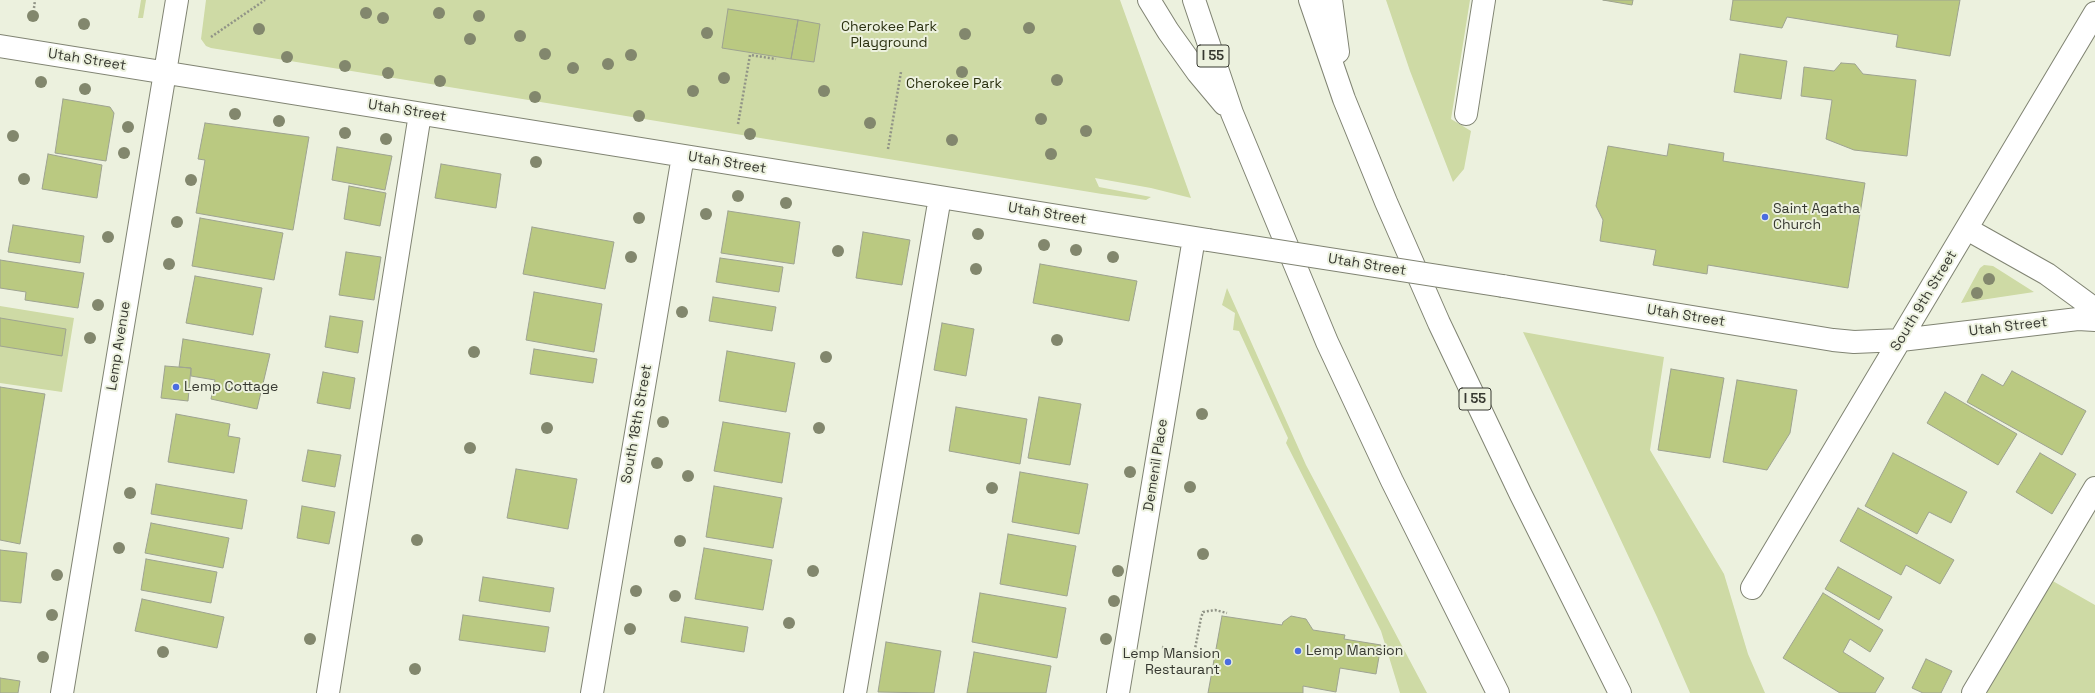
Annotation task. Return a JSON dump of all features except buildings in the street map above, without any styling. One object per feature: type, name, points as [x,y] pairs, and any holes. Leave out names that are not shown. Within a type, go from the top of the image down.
[{"type":"main road","name":"Lemp Avenue","points":[[62,693],[177,0]]},
{"type":"main road","points":[[1149,0],[1168,31],[1194,67],[1232,113]]},
{"type":"main road","name":"I 55","points":[[1194,0],[1232,113],[1327,342],[1392,481],[1498,693]]},
{"type":"main road","name":"I 55","points":[[1310,0],[1344,99],[1439,323],[1521,495],[1620,693]]},
{"type":"main road","points":[[1331,0],[1344,99]]},
{"type":"main road","points":[[1466,114],[1484,0]]},
{"type":"main road","name":"South 9th Street","points":[[1752,588],[2095,13]]},
{"type":"main road","name":"Utah Street","points":[[0,46],[1833,340],[1874,342],[1901,340],[2078,319],[2095,320]]},
{"type":"main road","points":[[328,693],[420,114]]},
{"type":"main road","name":"South 18th Street","points":[[592,693],[683,156]]},
{"type":"main road","points":[[855,693],[940,197]]},
{"type":"main road","points":[[1967,229],[2047,274],[2095,309]]},
{"type":"main road","name":"Demenil Place","points":[[1118,693],[1201,239]]},
{"type":"main road","points":[[1973,693],[2095,488]]},
{"type":"path","points":[[34,8],[35,0]]},
{"type":"path","points":[[211,37],[265,0]]},
{"type":"path","points":[[738,124],[750,53],[776,59]]},
{"type":"path","points":[[888,149],[901,72]]},
{"type":"path","points":[[1194,654],[1204,612],[1215,610],[1227,613]]},
{"type":"path","points":[[1162,647],[1194,654],[1215,656]]},
{"type":"green space","points":[[141,0],[146,0],[143,18],[138,18]]},
{"type":"green space","name":"Cherokee Park","points":[[206,0],[1120,0],[1191,198],[1151,188],[1095,178],[1099,187],[1151,197],[1146,200],[1102,194],[211,48],[206,46],[201,39]]},
{"type":"green space","points":[[1386,0],[1470,0],[1451,119],[1471,131],[1464,169],[1453,182],[1410,71]]},
{"type":"green space","points":[[1984,265],[1993,266],[2034,292],[1961,303],[1980,268]]},
{"type":"green space","points":[[1227,288],[1306,465],[1427,693],[1400,693],[1381,631],[1286,443],[1288,438],[1239,331],[1233,330],[1235,313],[1222,305]]},
{"type":"green space","points":[[0,306],[74,318],[62,392],[0,383]]},
{"type":"green space","points":[[1523,332],[1664,357],[1650,450],[1724,574],[1748,654],[1765,693],[1690,693],[1657,617]]},
{"type":"green space","points":[[2051,580],[2095,605],[2095,693],[1985,693]]},
{"type":"place","name":"Saint Agatha Church","points":[[1765,217]]},
{"type":"place","name":"Lemp Cottage","points":[[176,387]]},
{"type":"place","name":"Lemp Mansion","points":[[1298,651]]},
{"type":"place","name":"Lemp Mansion Restaurant","points":[[1228,662]]},
{"type":"park label","name":"Cherokee Park Playground","points":[[889,36]]}]
